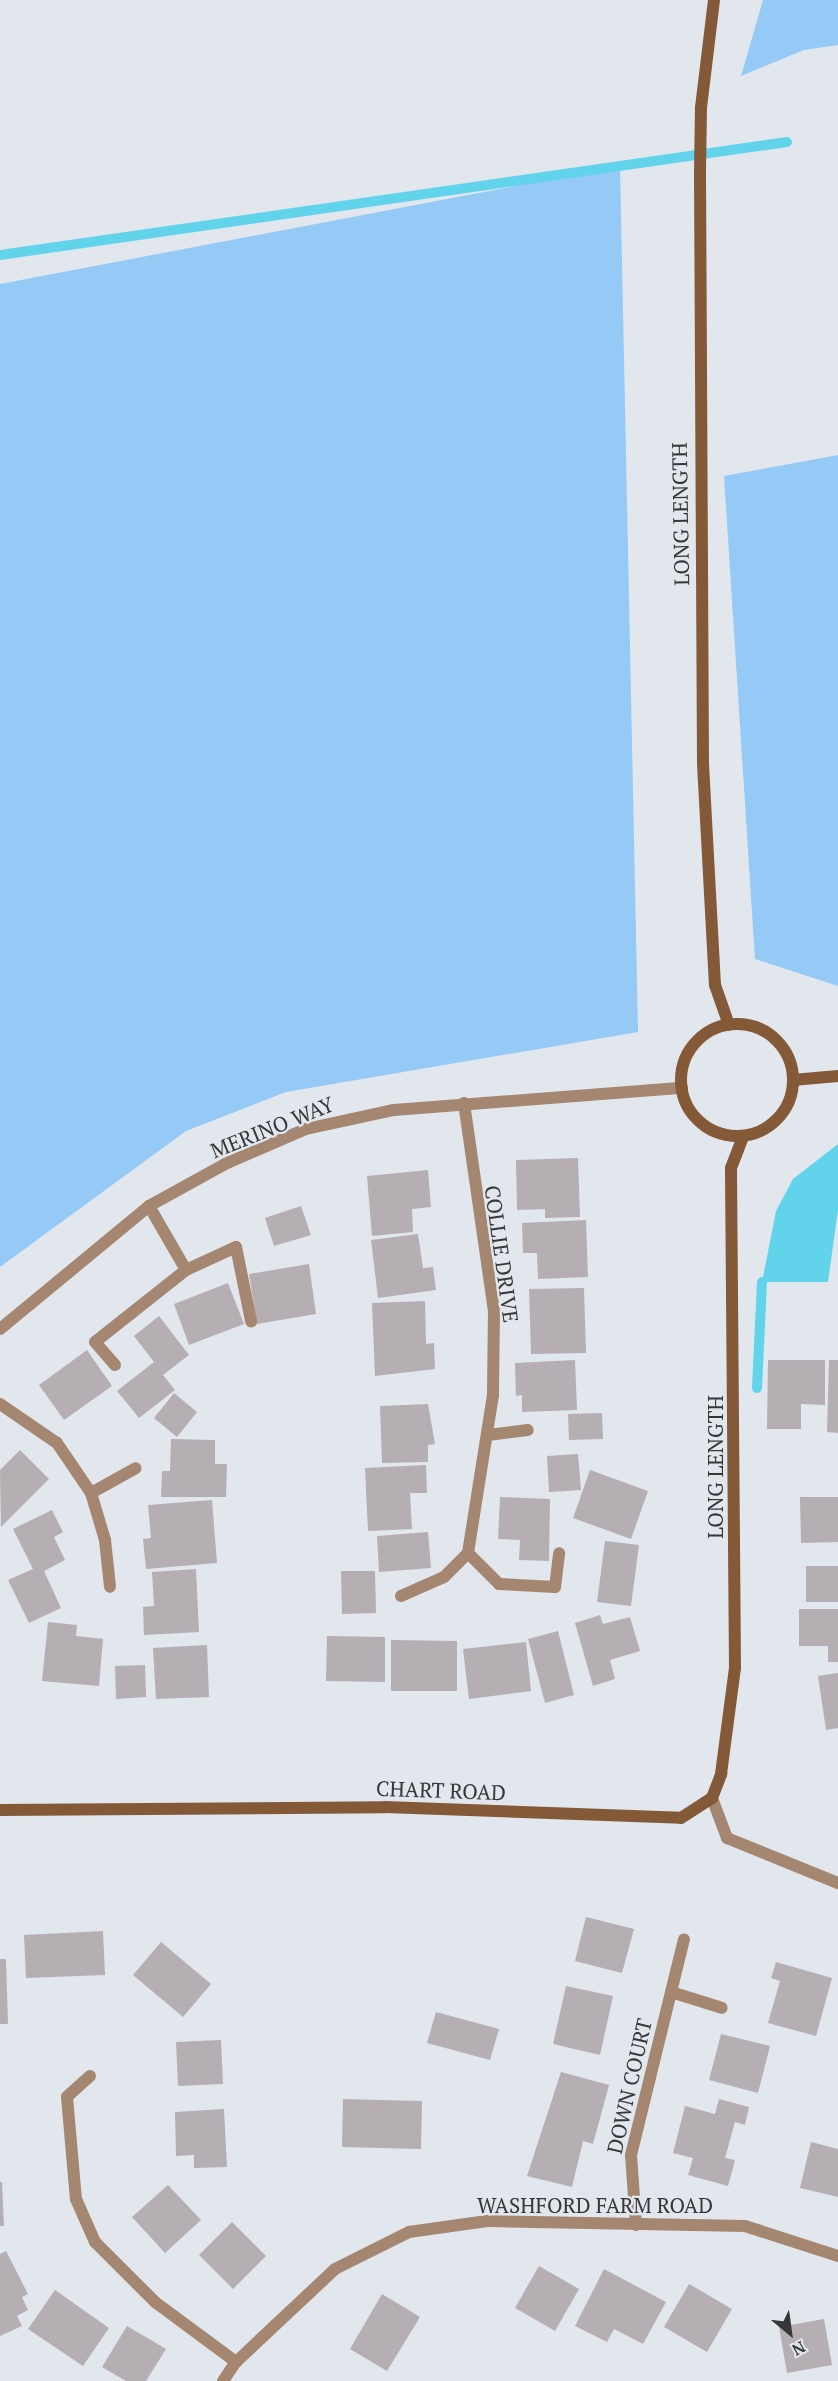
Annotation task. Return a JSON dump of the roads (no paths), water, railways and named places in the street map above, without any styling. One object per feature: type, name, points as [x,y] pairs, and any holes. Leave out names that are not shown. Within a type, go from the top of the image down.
[{"type":"street","name":"LONG LENGTH","points":[[714,0],[701,120],[698,360],[703,764],[715,986],[729,1025]]},
{"type":"street","points":[[729,1025],[748,1025],[781,1045],[793,1080],[791,1097],[773,1124],[743,1136],[710,1129],[696,1119],[682,1088],[687,1053],[713,1030],[729,1025]]},
{"type":"street","points":[[793,1080],[838,1076]]},
{"type":"street","name":"MERINO WAY","points":[[0,1329],[149,1206],[225,1164],[306,1129],[343,1118],[464,1103],[682,1088]]},
{"type":"street","name":"COLLIE DRIVE","points":[[464,1103],[494,1311],[488,1436],[468,1553]]},
{"type":"street","name":"LONG LENGTH","points":[[712,1798],[721,1774],[735,1668],[731,1168],[743,1136]]},
{"type":"street","points":[[149,1206],[186,1270]]},
{"type":"street","points":[[115,1365],[96,1342],[186,1270],[236,1247],[251,1321]]},
{"type":"street","points":[[0,1404],[57,1443],[91,1493],[105,1540],[110,1587]]},
{"type":"street","points":[[488,1436],[528,1430]]},
{"type":"street","points":[[91,1493],[135,1468]]},
{"type":"street","points":[[401,1596],[444,1577],[468,1553],[499,1584],[555,1587],[559,1553]]},
{"type":"street","points":[[712,1798],[727,1838],[838,1882]]},
{"type":"street","name":"CHART ROAD","points":[[0,1810],[385,1807],[681,1818],[712,1798]]},
{"type":"street","name":"DOWN COURT","points":[[636,2225],[631,2155],[684,1938]]},
{"type":"street","points":[[671,1992],[722,2008]]},
{"type":"street","points":[[90,2076],[67,2097],[76,2199],[95,2242],[147,2296],[236,2362]]},
{"type":"street","name":"WASHFORD FARM ROAD","points":[[223,2381],[236,2362],[335,2270],[408,2232],[487,2222],[745,2226],[838,2256]]},
{"type":"waterway","points":[[0,255],[787,142]]},
{"type":"waterway","points":[[757,1388],[762,1282]]}]
